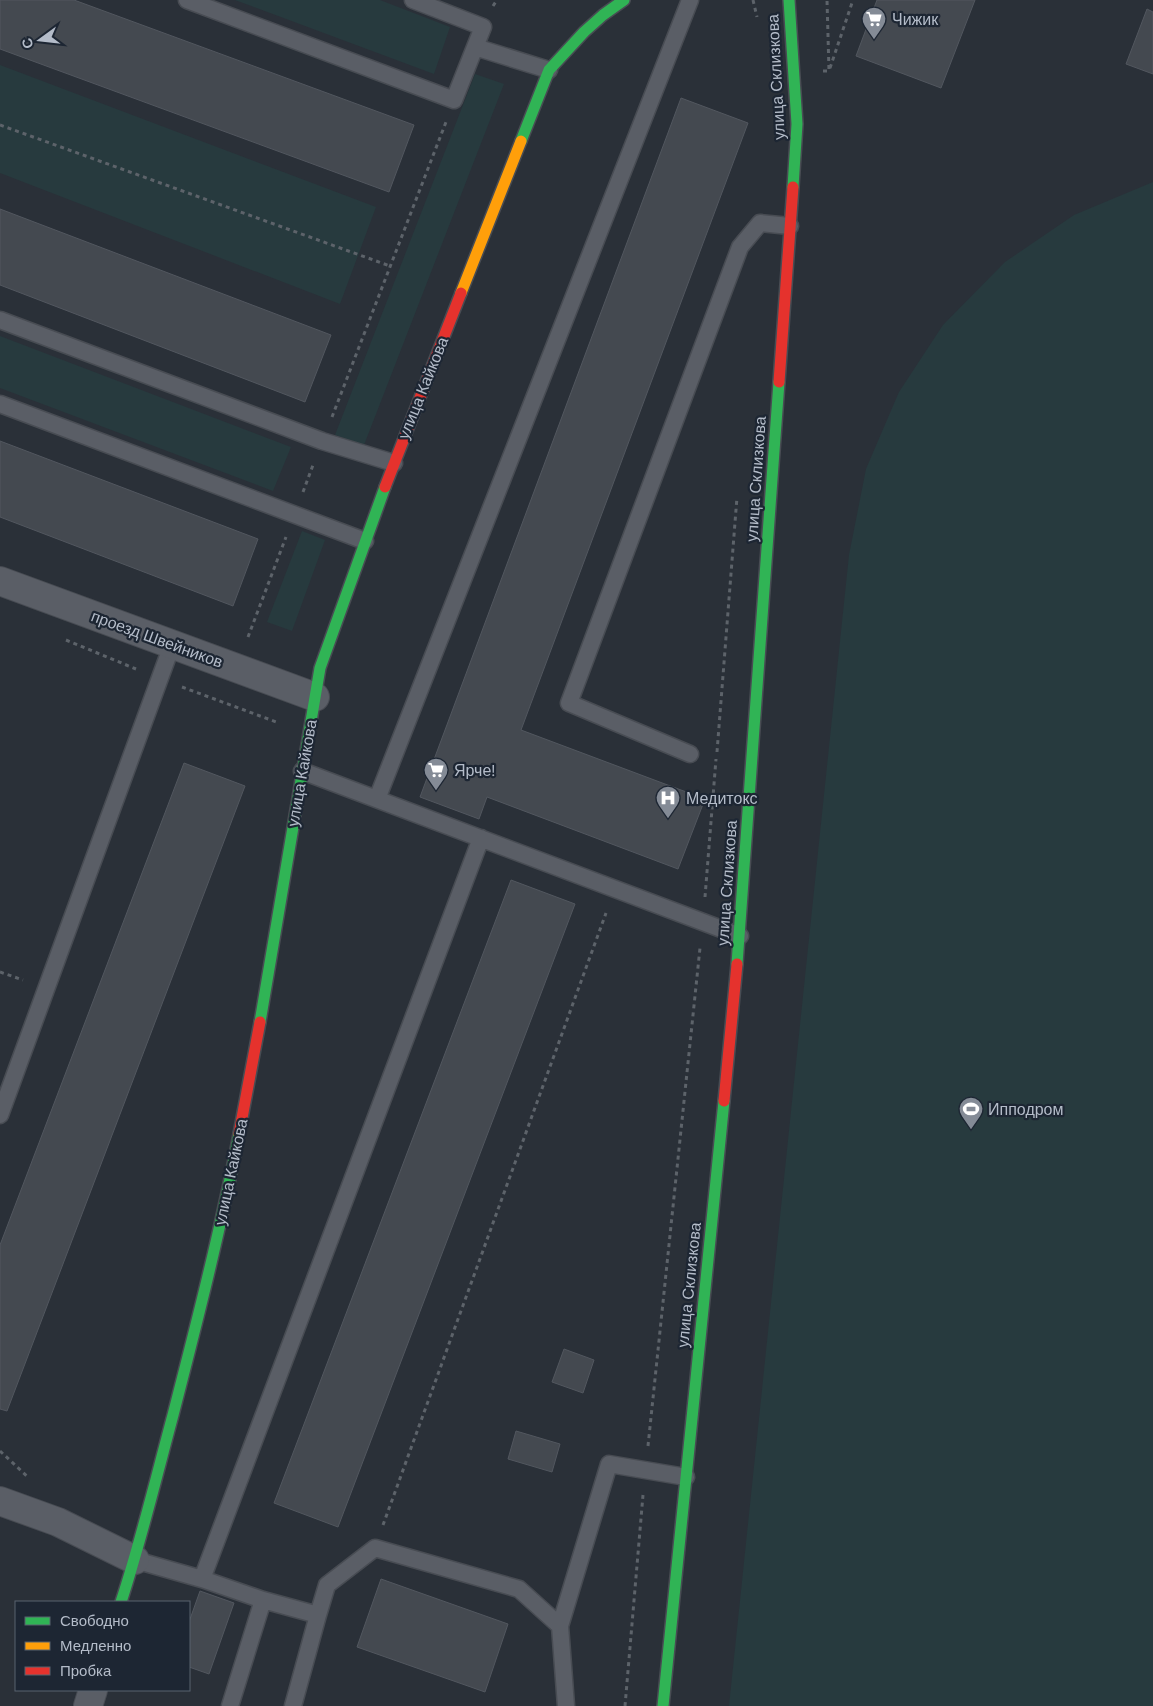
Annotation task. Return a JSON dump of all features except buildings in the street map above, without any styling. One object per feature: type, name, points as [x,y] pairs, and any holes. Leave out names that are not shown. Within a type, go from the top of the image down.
[{"type":"street","name":"улица Кайкова","points":[[121,1601],[135,1560],[225,1208],[252,1068],[320,668],[394,463],[549,70],[578,36],[624,0]]},
{"type":"street","name":"улица Склизкова","points":[[663,1706],[740,936],[798,124],[789,0]]},
{"type":"street","name":"проезд Швейников","points":[[0,581],[315,697]]},
{"type":"street","points":[[0,1501],[58,1522],[135,1560]]},
{"type":"street","points":[[88,1706],[93,1691]]},
{"type":"lane","points":[[187,0],[454,100],[483,27],[413,0]]},
{"type":"lane","points":[[377,799],[690,0]]},
{"type":"lane","points":[[475,47],[549,70]]},
{"type":"lane","points":[[690,754],[569,703],[740,247],[760,223],[790,226]]},
{"type":"lane","points":[[0,320],[322,441],[394,463]]},
{"type":"lane","points":[[0,404],[365,541]]},
{"type":"lane","points":[[0,1115],[172,645]]},
{"type":"lane","points":[[302,771],[740,936]]},
{"type":"lane","points":[[202,1578],[481,838]]},
{"type":"lane","points":[[566,1706],[560,1626],[609,1464],[686,1477]]},
{"type":"lane","points":[[293,1706],[327,1585],[375,1548],[519,1589],[560,1626]]},
{"type":"lane","points":[[135,1560],[202,1578],[263,1600],[318,1615]]},
{"type":"lane","points":[[230,1706],[263,1600]]},
{"type":"path","points":[[753,0],[758,18]]},
{"type":"path","points":[[830,71],[853,0]]},
{"type":"path","points":[[248,637],[454,100]]},
{"type":"path","points":[[0,125],[390,266]]},
{"type":"path","points":[[625,1706],[645,1470],[703,922],[738,489]]},
{"type":"path","points":[[375,1548],[614,888]]},
{"type":"green space","points":[[235,0],[380,0],[450,27],[434,74]]},
{"type":"green space","points":[[0,65],[376,207],[340,304],[0,173]]},
{"type":"green space","points":[[475,74],[504,84],[364,445],[335,435]]},
{"type":"green space","name":"Ипподром","points":[[1153,182],[1153,1706],[729,1706],[849,555],[866,469],[899,392],[943,325],[1005,262],[1074,215]]},
{"type":"green space","points":[[0,336],[291,447],[273,491],[0,388]]},
{"type":"green space","points":[[302,531],[325,540],[292,631],[267,622]]},
{"type":"traffic: fast","points":[[521,141],[549,70],[584,32],[624,0]]},
{"type":"traffic: fast","points":[[789,0],[797,124],[793,187]]},
{"type":"traffic: fast","points":[[737,964],[779,382]]},
{"type":"traffic: fast","points":[[260,1022],[320,668],[385,487]]},
{"type":"traffic: fast","points":[[663,1706],[724,1101]]},
{"type":"traffic: fast","points":[[121,1601],[148,1509],[191,1345],[217,1240],[239,1134]]},
{"type":"traffic: slow","points":[[461,293],[521,141]]},
{"type":"traffic: jam","points":[[779,382],[793,187]]},
{"type":"traffic: jam","points":[[385,487],[461,293]]},
{"type":"traffic: jam","points":[[724,1101],[737,964]]},
{"type":"traffic: jam","points":[[239,1134],[260,1022]]},
{"type":"place","name":"Чижик","points":[[874,40]]},
{"type":"place","name":"Ярче!","points":[[436,791]]},
{"type":"place","name":"Медитокс","points":[[668,819]]},
{"type":"place","name":"Ипподром","points":[[971,1130]]}]
